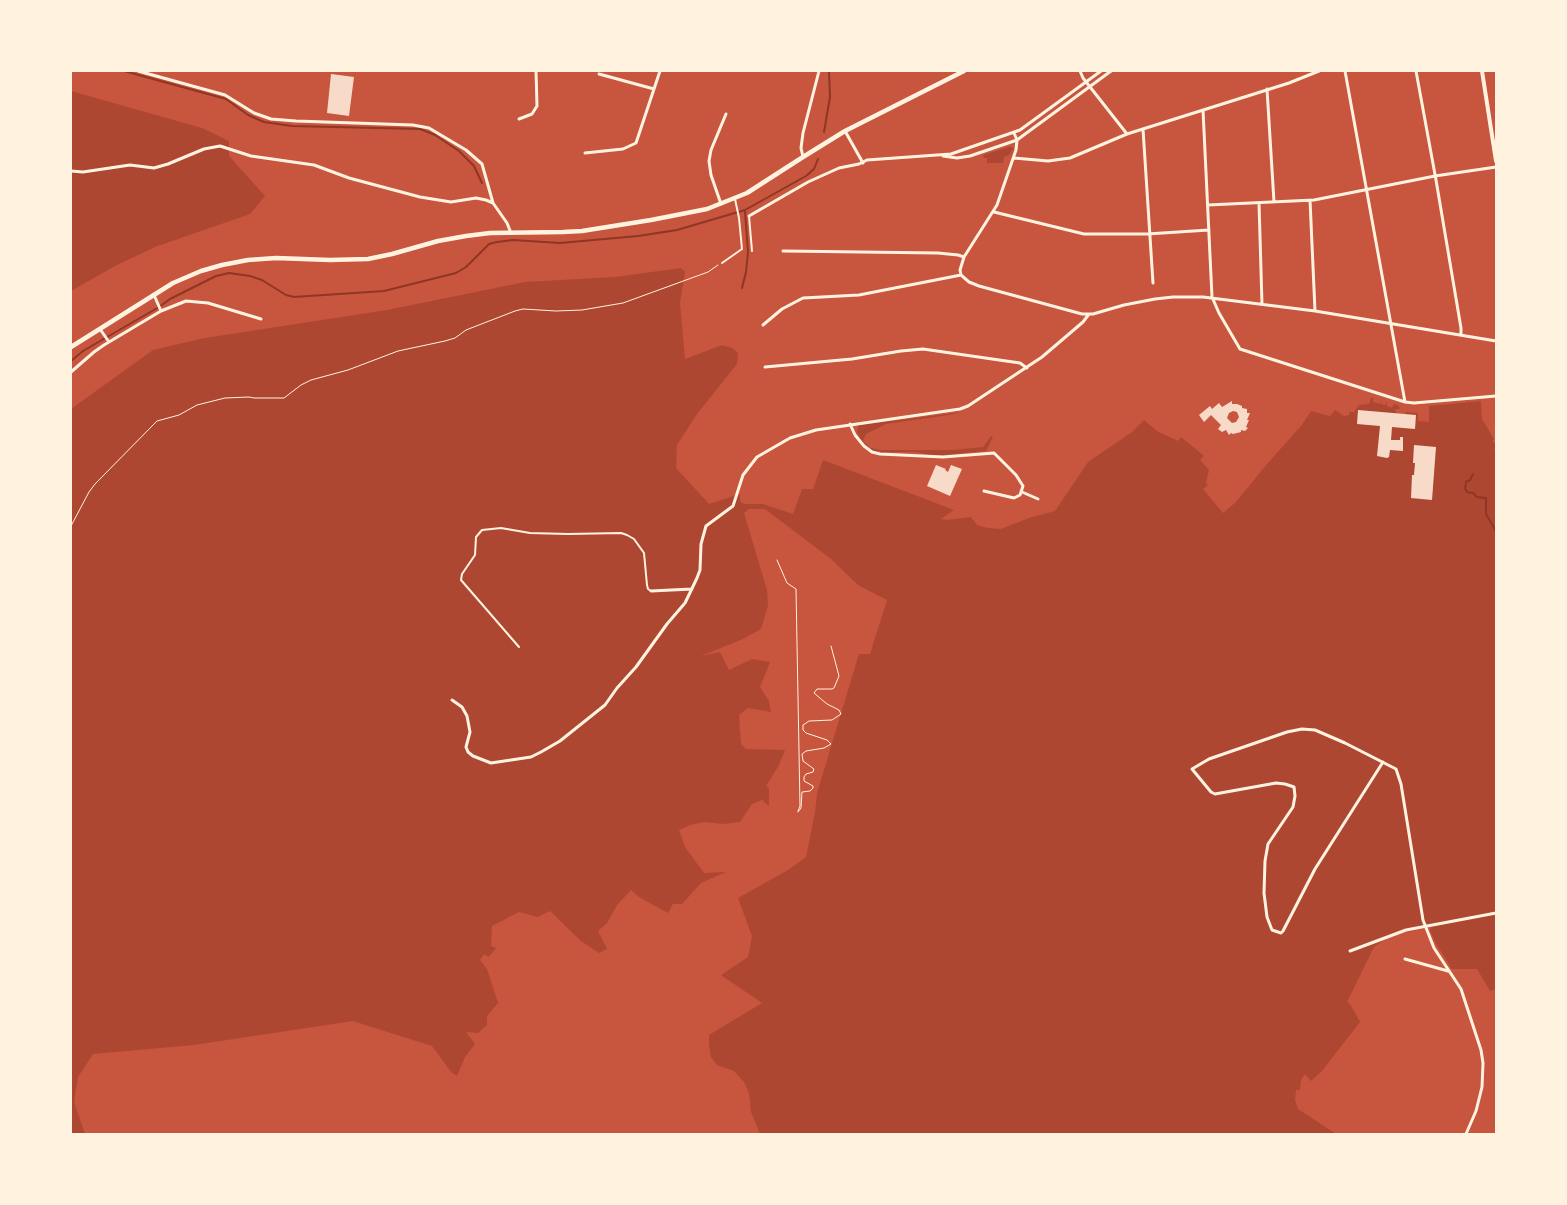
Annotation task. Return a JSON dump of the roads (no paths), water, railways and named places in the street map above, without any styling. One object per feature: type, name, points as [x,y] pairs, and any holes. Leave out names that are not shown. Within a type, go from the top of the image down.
[{"type":"main road","points":[[71,347],[173,283],[201,271],[222,265],[248,260],[282,258],[356,260],[387,255],[450,238],[490,233],[562,232],[590,229],[684,214],[721,205],[757,187],[802,156],[844,131],[964,71]]},
{"type":"street","points":[[138,71],[225,95],[254,114],[271,119],[413,125],[429,128],[442,134],[480,161],[486,173],[493,203],[508,223],[511,233]]},
{"type":"street","points":[[519,119],[532,114],[537,106],[536,71]]},
{"type":"street","points":[[586,153],[622,149],[636,143],[660,71]]},
{"type":"street","points":[[802,156],[803,133],[819,71]]},
{"type":"street","points":[[1080,71],[1127,134]]},
{"type":"street","points":[[749,216],[808,182],[838,168],[863,163],[867,160],[942,155],[958,152],[1014,133],[1024,128],[1101,71]]},
{"type":"street","points":[[942,155],[956,158],[970,156],[1017,140],[1111,71]]},
{"type":"street","points":[[1014,158],[1048,161],[1063,159],[1086,152],[1127,134],[1320,71]]},
{"type":"street","points":[[1345,71],[1405,402]]},
{"type":"street","points":[[1416,71],[1461,328],[1460,335]]},
{"type":"street","points":[[1482,71],[1496,161]]},
{"type":"street","points":[[599,74],[654,88]]},
{"type":"street","points":[[1267,89],[1274,202]]},
{"type":"street","points":[[1202,110],[1212,297],[1219,313],[1242,351],[1405,402],[1414,403],[1496,396]]},
{"type":"street","points":[[721,205],[711,175],[709,161],[726,114]]},
{"type":"street","points":[[1143,129],[1153,283]]},
{"type":"street","points":[[844,131],[863,163]]},
{"type":"street","points":[[1014,133],[1017,140],[1014,158],[994,212],[964,258],[960,270],[961,275],[969,282],[1075,312],[1089,314],[1133,302],[1163,298],[1212,297],[1496,341]]},
{"type":"street","points":[[71,171],[83,172],[130,165],[148,168],[162,166],[204,149],[220,146],[251,156],[314,164],[341,176],[420,197],[451,202],[476,198],[493,203]]},
{"type":"street","points":[[1208,205],[1310,200],[1435,176],[1496,167]]},
{"type":"street","points":[[1310,200],[1315,312]]},
{"type":"street","points":[[1259,203],[1262,304]]},
{"type":"street","points":[[994,212],[1084,234],[1150,234],[1209,230]]},
{"type":"street","points":[[783,251],[938,254],[958,255],[964,258]]},
{"type":"street","points":[[764,325],[782,309],[804,298],[859,295],[961,275]]},
{"type":"street","points":[[154,294],[161,309]]},
{"type":"street","points":[[71,372],[108,341],[161,309],[180,303],[194,301],[208,303],[261,319]]},
{"type":"street","points":[[452,700],[462,707],[468,716],[470,732],[466,747],[468,752],[491,763],[531,757],[560,741],[605,705],[636,667],[667,624],[686,603],[700,570],[701,544],[706,526],[733,506],[743,475],[753,461],[775,446],[799,435],[816,430],[964,408],[1027,368],[1063,340],[1089,314]]},
{"type":"street","points":[[100,329],[108,341]]},
{"type":"street","points":[[765,367],[852,359],[924,349],[1020,363],[1027,368]]},
{"type":"street","points":[[850,424],[855,435],[872,452],[943,457],[994,453],[1022,482],[1022,492],[1017,497],[1012,498],[984,491]]},
{"type":"street","points":[[1022,492],[1038,499]]},
{"type":"street","points":[[651,591],[692,588]]},
{"type":"street","points":[[1383,762],[1315,869],[1281,933],[1275,932],[1268,922],[1264,900],[1265,862],[1268,844],[1293,807],[1296,796],[1294,787],[1276,783],[1215,794],[1211,792],[1192,770],[1209,759],[1286,732],[1302,729],[1320,732],[1383,762],[1396,769],[1400,778],[1425,926],[1434,948],[1461,989],[1476,1033],[1483,1063],[1482,1087],[1466,1134]]},
{"type":"street","points":[[1350,951],[1400,932],[1496,913]]},
{"type":"street","points":[[1405,959],[1449,971]]},
{"type":"lane","points":[[722,263],[742,248],[739,216],[735,199]]},
{"type":"lane","points":[[749,216],[752,252]]},
{"type":"lane","points":[[519,647],[461,580],[462,574],[475,555],[476,537],[482,530],[501,528],[530,533],[627,534],[634,539],[644,553],[647,585],[651,591]]},
{"type":"waterway","points":[[124,71],[226,99],[248,115],[264,122],[292,126],[420,129],[435,135],[459,151],[474,166],[482,183]]},
{"type":"waterway","points":[[824,132],[830,97],[829,71]]},
{"type":"waterway","points":[[71,361],[83,351],[170,299],[216,276],[229,273],[250,276],[262,280],[286,295],[294,297],[384,291],[456,273],[466,267],[489,244],[497,242],[513,240],[560,243],[638,236],[677,230],[745,210],[806,176],[814,169],[818,159]]},
{"type":"waterway","points":[[742,288],[748,252],[745,211]]},
{"type":"waterway","points":[[1466,482],[1470,480],[1473,474]]},
{"type":"waterway","points":[[1466,484],[1467,492],[1473,493],[1477,497],[1486,498],[1486,514],[1496,531]]}]
